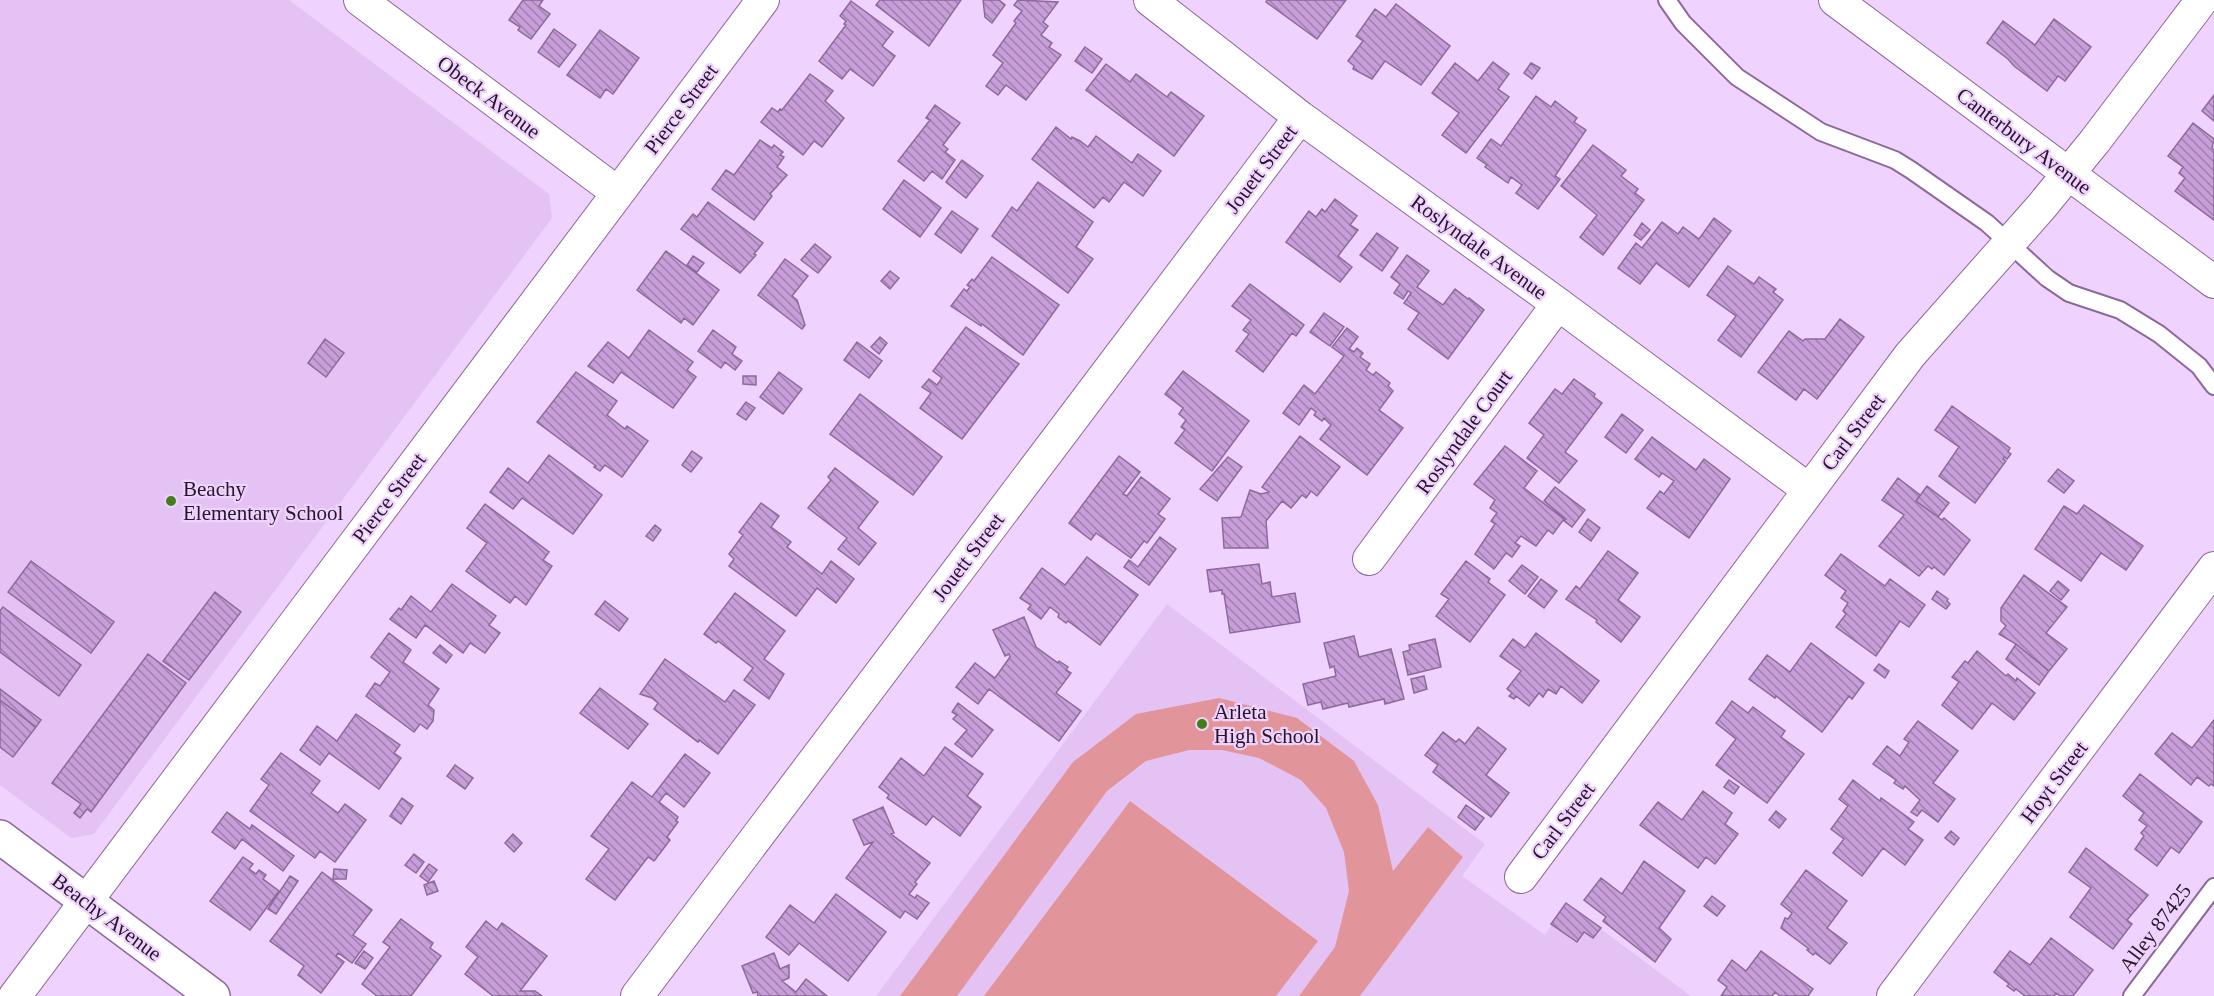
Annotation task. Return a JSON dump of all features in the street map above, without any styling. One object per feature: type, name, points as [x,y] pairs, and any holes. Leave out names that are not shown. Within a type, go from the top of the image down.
[{"type":"street","name":"Obeck Avenue","points":[[360,0],[618,193]]},
{"type":"street","name":"Pierce Street","points":[[15,996],[763,0]]},
{"type":"street","name":"Roslyndale Avenue","points":[[1150,0],[1300,117],[1809,490]]},
{"type":"street","name":"Canterbury Avenue","points":[[1835,0],[2214,282]]},
{"type":"street","name":"Carl Street","points":[[1521,877],[1910,355],[2068,174],[2202,0]]},
{"type":"street","name":"Jouett Street","points":[[637,996],[1300,117]]},
{"type":"street","name":"Roslyndale Court","points":[[1369,559],[1558,304]]},
{"type":"street","name":"Hoyt Street","points":[[1893,996],[2214,568]]},
{"type":"street","name":"Beachy Avenue","points":[[0,837],[213,996]]},
{"type":"lane","points":[[1667,0],[1683,23],[1737,77],[1821,132],[1895,160],[1911,170],[1987,223],[2047,278],[2070,293],[2120,310],[2159,334],[2199,366],[2214,386]]},
{"type":"lane","name":"Alley 87425","points":[[2132,996],[2214,886]]},
{"type":"shaded area","name":"Beachy Elementary School","points":[[0,0],[289,0],[549,194],[552,218],[94,834],[71,838],[0,785]]},
{"type":"shaded area","name":"Arleta High School","points":[[1167,604],[1485,844],[1462,876],[1545,935],[1566,903],[1691,996],[876,996]]},
{"type":"shaded area","points":[[1219,698],[1297,718],[1354,761],[1378,805],[1393,871],[1428,827],[1463,857],[1360,996],[1299,996],[1335,947],[1349,891],[1344,852],[1326,808],[1301,780],[1259,758],[1222,750],[1189,750],[1146,761],[1107,791],[957,996],[900,996],[1073,762],[1136,714]]},
{"type":"shaded area","points":[[1130,801],[1318,941],[1276,996],[984,996]]},
{"type":"building","points":[[523,0],[543,0],[539,6],[550,14],[531,39],[518,30],[520,27],[509,20]]},
{"type":"building","points":[[880,0],[961,0],[929,46],[876,5]]},
{"type":"building","points":[[983,0],[999,0],[1005,5],[992,23],[985,17]]},
{"type":"building","points":[[1018,0],[1058,2],[1043,22],[1048,26],[1041,35],[1052,43],[1049,47],[1061,55],[1026,100],[1006,85],[998,95],[986,86],[1003,63],[993,55],[1022,11],[1014,5]]},
{"type":"building","points":[[1267,0],[1346,0],[1317,39],[1266,2]]},
{"type":"building","points":[[851,1],[893,32],[882,46],[895,56],[873,86],[850,69],[842,79],[819,61],[846,25],[844,24],[846,21],[840,16]]},
{"type":"building","points":[[1396,4],[1450,46],[1421,85],[1385,61],[1372,79],[1353,69],[1354,66],[1348,61],[1363,41],[1356,36],[1375,9],[1386,17]]},
{"type":"building","points":[[2054,19],[2091,47],[2065,81],[2058,76],[2047,91],[1987,43],[2003,21],[2035,45]]},
{"type":"building","points":[[554,29],[576,45],[559,67],[538,52]]},
{"type":"building","points":[[600,30],[639,58],[613,94],[606,89],[600,98],[567,75]]},
{"type":"building","points":[[1085,47],[1102,59],[1092,73],[1075,61]]},
{"type":"building","points":[[1493,62],[1509,74],[1498,89],[1509,97],[1466,153],[1442,135],[1459,113],[1432,93],[1455,63],[1478,81]]},
{"type":"building","points":[[1531,63],[1540,68],[1532,79],[1524,73]]},
{"type":"building","points":[[1106,64],[1130,82],[1136,74],[1167,97],[1171,92],[1204,116],[1174,156],[1086,90]]},
{"type":"building","points":[[810,74],[833,91],[825,101],[844,118],[822,147],[814,141],[803,155],[761,122],[772,108],[778,112],[782,110]]},
{"type":"building","points":[[2214,95],[2214,121],[2202,111]]},
{"type":"building","points":[[1536,96],[1551,107],[1555,101],[1577,118],[1574,122],[1586,130],[1555,176],[1560,179],[1538,209],[1516,193],[1522,185],[1511,177],[1508,183],[1485,167],[1487,165],[1477,158],[1491,139],[1501,146]]},
{"type":"building","points":[[935,105],[960,123],[943,145],[948,149],[945,152],[955,160],[942,179],[932,171],[924,181],[898,161],[930,120],[926,118]]},
{"type":"building","points":[[2193,123],[2214,139],[2212,148],[2214,150],[2214,220],[2175,191],[2185,178],[2179,173],[2183,167],[2168,156]]},
{"type":"building","points":[[1056,127],[1071,139],[1072,137],[1088,147],[1096,136],[1132,163],[1138,154],[1161,171],[1143,196],[1124,182],[1109,202],[1103,197],[1094,208],[1032,159]]},
{"type":"building","points":[[760,140],[772,148],[774,145],[783,152],[780,155],[784,157],[777,167],[787,175],[770,194],[772,196],[754,220],[712,189],[726,170],[734,175]]},
{"type":"building","points":[[1593,145],[1626,170],[1621,176],[1638,189],[1635,193],[1644,200],[1603,255],[1580,237],[1597,215],[1561,186]]},
{"type":"building","points":[[962,160],[983,176],[966,198],[946,182]]},
{"type":"building","points":[[904,180],[941,208],[920,237],[883,209]]},
{"type":"building","points":[[1038,182],[1093,222],[1076,247],[1093,259],[1068,293],[992,236],[1012,207],[1017,211]]},
{"type":"building","points":[[1335,199],[1357,216],[1350,225],[1358,230],[1338,256],[1352,267],[1340,282],[1286,242],[1309,211],[1316,217],[1322,209],[1325,212]]},
{"type":"building","points":[[708,202],[763,243],[740,273],[681,229],[693,214],[697,217]]},
{"type":"building","points":[[952,211],[978,229],[961,253],[935,234]]},
{"type":"building","points":[[1714,218],[1731,231],[1689,287],[1656,263],[1640,284],[1618,268],[1636,243],[1642,248],[1662,222],[1678,234],[1683,227],[1699,239]]},
{"type":"building","points":[[1642,223],[1650,230],[1641,240],[1634,235]]},
{"type":"building","points":[[1377,233],[1398,248],[1382,271],[1360,255]]},
{"type":"building","points":[[815,244],[831,257],[818,273],[801,260]]},
{"type":"building","points":[[666,251],[719,290],[693,325],[684,318],[681,323],[637,290]]},
{"type":"building","points":[[1407,255],[1429,271],[1417,287],[1443,305],[1455,289],[1484,310],[1448,359],[1408,329],[1419,313],[1404,303],[1411,293],[1408,291],[1403,299],[1394,293],[1400,284],[1391,277]]},
{"type":"building","points":[[693,256],[704,263],[697,272],[687,265]]},
{"type":"building","points":[[992,257],[1059,305],[1023,355],[982,324],[981,326],[951,306],[964,289],[967,291],[970,287],[967,285],[972,279],[974,281]]},
{"type":"building","points":[[785,259],[808,276],[792,296],[797,300],[805,325],[802,329],[758,295]]},
{"type":"building","points":[[1728,266],[1754,284],[1759,277],[1776,289],[1773,292],[1783,300],[1741,357],[1718,340],[1736,316],[1707,295]]},
{"type":"building","points":[[890,271],[899,278],[890,289],[881,281]]},
{"type":"building","points":[[1250,284],[1304,325],[1296,336],[1292,333],[1263,372],[1236,351],[1249,334],[1243,330],[1251,320],[1232,306]]},
{"type":"building","points":[[1324,313],[1344,327],[1330,346],[1310,332]]},
{"type":"building","points":[[1840,319],[1864,337],[1817,399],[1804,389],[1796,400],[1758,372],[1789,331],[1803,341],[1805,339],[1825,339]]},
{"type":"building","points":[[966,327],[1019,364],[962,439],[920,408],[931,393],[922,387],[929,379],[937,385],[942,378],[933,371]]},
{"type":"building","points":[[1347,328],[1358,337],[1349,349],[1354,352],[1357,348],[1363,353],[1360,357],[1370,364],[1366,370],[1373,375],[1376,372],[1390,383],[1388,386],[1393,391],[1379,410],[1403,428],[1367,475],[1320,439],[1331,425],[1324,418],[1322,421],[1314,415],[1316,412],[1311,408],[1299,425],[1283,413],[1304,385],[1315,394],[1344,356],[1332,347]]},
{"type":"building","points":[[649,330],[693,362],[687,370],[696,377],[673,408],[621,372],[613,383],[588,366],[608,342],[629,358]]},
{"type":"building","points":[[713,330],[736,347],[732,354],[742,361],[735,370],[725,362],[721,368],[698,351]]},
{"type":"building","points":[[880,337],[887,343],[879,354],[871,347]]},
{"type":"building","points":[[325,339],[344,353],[326,377],[308,363]]},
{"type":"building","points":[[857,342],[882,361],[869,378],[844,360]]},
{"type":"building","points":[[1183,371],[1249,421],[1212,471],[1175,443],[1185,430],[1181,427],[1186,420],[1179,414],[1183,408],[1165,394]]},
{"type":"building","points":[[576,372],[617,401],[607,415],[625,429],[627,426],[648,441],[622,477],[605,465],[600,471],[537,422]]},
{"type":"building","points":[[779,372],[802,389],[783,414],[760,397]]},
{"type":"building","points":[[743,376],[756,376],[756,385],[743,384]]},
{"type":"building","points":[[1574,379],[1595,394],[1594,397],[1602,403],[1565,452],[1577,461],[1559,483],[1527,458],[1544,435],[1529,423],[1555,389],[1562,394]]},
{"type":"building","points":[[860,394],[942,457],[913,495],[830,434]]},
{"type":"building","points":[[746,402],[755,408],[746,420],[737,414]]},
{"type":"building","points":[[1952,406],[2010,448],[2008,452],[2011,454],[2007,459],[2004,457],[2006,461],[1975,503],[1939,476],[1959,447],[1935,430]]},
{"type":"building","points":[[1622,414],[1643,430],[1626,453],[1605,437]]},
{"type":"building","points":[[1300,436],[1340,467],[1317,496],[1311,491],[1306,498],[1302,495],[1291,508],[1282,501],[1266,521],[1268,548],[1224,548],[1222,518],[1241,517],[1250,490],[1261,494],[1269,492],[1262,487]]},
{"type":"building","points":[[1652,437],[1696,470],[1704,459],[1730,479],[1689,538],[1647,508],[1660,491],[1664,494],[1674,481],[1662,473],[1659,477],[1635,459]]},
{"type":"building","points":[[1505,446],[1537,471],[1524,488],[1564,519],[1553,534],[1548,530],[1536,546],[1521,536],[1515,543],[1520,546],[1512,557],[1506,553],[1494,569],[1475,554],[1495,524],[1491,521],[1497,513],[1490,508],[1495,500],[1474,484]]},
{"type":"building","points":[[692,451],[702,458],[691,472],[682,465]]},
{"type":"building","points":[[549,455],[602,495],[573,534],[522,498],[513,509],[490,492],[508,468],[528,483]]},
{"type":"building","points":[[1119,456],[1140,472],[1123,494],[1127,496],[1141,477],[1170,499],[1158,514],[1165,519],[1147,543],[1144,541],[1131,558],[1096,533],[1091,540],[1069,523]]},
{"type":"building","points":[[1228,457],[1242,467],[1217,501],[1200,489]]},
{"type":"building","points":[[835,468],[878,502],[858,528],[876,543],[859,565],[838,549],[847,538],[808,508],[831,480],[828,477]]},
{"type":"building","points":[[2058,469],[2074,481],[2064,493],[2048,481]]},
{"type":"building","points":[[1898,478],[1920,495],[1916,501],[1942,520],[1944,518],[1970,540],[1944,575],[1934,567],[1932,569],[1928,566],[1919,576],[1879,546],[1904,515],[1882,500]]},
{"type":"building","points":[[1927,486],[1949,503],[1938,517],[1916,501]]},
{"type":"building","points":[[1555,487],[1585,510],[1572,527],[1544,501]]},
{"type":"building","points":[[761,503],[779,516],[771,527],[791,542],[787,547],[822,574],[831,561],[854,579],[836,603],[817,588],[796,616],[729,566],[734,559],[729,554],[743,535],[739,532]]},
{"type":"building","points":[[485,504],[549,552],[543,560],[552,566],[526,605],[515,596],[510,603],[466,571],[487,543],[467,528]]},
{"type":"building","points":[[2084,505],[2143,546],[2126,570],[2101,553],[2081,581],[2035,549],[2064,506],[2077,514]]},
{"type":"building","points":[[1588,519],[1600,528],[1591,541],[1579,532]]},
{"type":"building","points":[[655,525],[661,530],[653,541],[646,536]]},
{"type":"building","points":[[1160,537],[1176,549],[1149,585],[1124,567],[1129,560],[1138,567]]},
{"type":"building","points":[[1608,551],[1638,573],[1618,600],[1640,617],[1621,642],[1596,622],[1597,620],[1566,599],[1576,586],[1580,589]]},
{"type":"building","points":[[1841,554],[1885,586],[1890,579],[1925,605],[1909,627],[1900,621],[1876,656],[1836,627],[1846,614],[1843,611],[1848,603],[1841,598],[1846,591],[1825,575]]},
{"type":"building","points":[[1087,557],[1138,595],[1100,645],[1068,621],[1066,623],[1058,617],[1059,614],[1050,607],[1041,619],[1028,609],[1031,605],[1020,598],[1042,568],[1065,585]]},
{"type":"building","points":[[31,561],[114,622],[91,653],[8,592]]},
{"type":"building","points":[[1466,561],[1490,579],[1488,582],[1505,595],[1470,642],[1436,616],[1449,599],[1441,594]]},
{"type":"building","points":[[1259,564],[1262,584],[1270,582],[1272,597],[1295,593],[1300,622],[1230,633],[1224,594],[1222,590],[1210,592],[1207,570]]},
{"type":"building","points":[[1522,565],[1538,577],[1525,594],[1509,581]]},
{"type":"building","points":[[2024,575],[2067,607],[2046,633],[2067,649],[2049,671],[2016,644],[1999,634],[2006,626],[2001,621],[2001,608]]},
{"type":"building","points":[[1541,579],[1557,591],[1544,608],[1528,596]]},
{"type":"building","points":[[2058,581],[2069,590],[2061,600],[2050,591]]},
{"type":"building","points":[[452,584],[496,616],[489,625],[500,633],[485,653],[470,643],[463,653],[425,625],[416,638],[390,619],[399,608],[401,610],[411,596],[431,612]]},
{"type":"building","points":[[1937,591],[1948,599],[1950,604],[1946,609],[1932,599]]},
{"type":"building","points":[[215,592],[241,612],[189,680],[163,661]]},
{"type":"building","points":[[735,593],[785,631],[764,659],[784,674],[769,699],[744,680],[753,668],[718,641],[716,643],[704,634]]},
{"type":"building","points":[[605,601],[628,619],[619,631],[595,614]]},
{"type":"building","points":[[3,607],[81,665],[59,696],[0,652],[0,611]]},
{"type":"building","points":[[1024,617],[1036,647],[1058,663],[1059,661],[1068,667],[1066,670],[1071,673],[1056,693],[1081,711],[1059,741],[989,689],[978,704],[956,687],[975,663],[995,678],[1010,657],[1009,654],[1005,656],[993,630]]},
{"type":"building","points":[[389,633],[411,650],[403,662],[439,689],[428,705],[434,710],[433,721],[427,729],[420,724],[414,732],[366,696],[375,683],[380,686],[390,672],[371,657]]},
{"type":"building","points":[[1536,633],[1599,681],[1582,703],[1561,686],[1556,694],[1548,689],[1543,697],[1539,693],[1529,706],[1516,696],[1514,699],[1509,696],[1512,693],[1507,689],[1521,671],[1500,656],[1513,639],[1525,648]]},
{"type":"building","points":[[1354,636],[1359,657],[1391,649],[1404,699],[1385,704],[1384,699],[1349,707],[1348,703],[1323,709],[1321,702],[1308,705],[1303,684],[1336,676],[1334,666],[1330,668],[1324,643]]},
{"type":"building","points":[[1435,639],[1441,667],[1408,675],[1403,652],[1410,650],[1409,645]]},
{"type":"building","points":[[1811,643],[1864,683],[1852,699],[1849,696],[1822,732],[1776,696],[1775,698],[1749,679],[1767,655],[1790,672]]},
{"type":"building","points":[[2016,644],[2049,671],[2039,685],[2006,659]]},
{"type":"building","points":[[440,645],[452,655],[446,663],[433,653]]},
{"type":"building","points":[[1977,651],[2006,676],[2008,674],[2016,681],[2017,678],[2035,693],[2014,720],[1992,703],[1972,729],[1942,705],[1959,682],[1952,677],[1965,661],[1968,663]]},
{"type":"building","points":[[148,654],[186,683],[91,812],[87,809],[80,818],[74,813],[81,804],[52,783]]},
{"type":"building","points":[[665,659],[725,702],[734,690],[755,705],[718,754],[654,709],[658,703],[652,698],[640,694]]},
{"type":"building","points":[[1879,664],[1889,671],[1885,678],[1874,670]]},
{"type":"building","points":[[1424,676],[1427,689],[1414,693],[1411,679]]},
{"type":"building","points":[[600,688],[648,724],[628,749],[580,713]]},
{"type":"building","points":[[0,689],[41,720],[36,727],[0,700]]},
{"type":"building","points":[[0,700],[36,727],[13,757],[0,747]]},
{"type":"building","points":[[1732,701],[1748,713],[1753,707],[1785,731],[1781,737],[1804,754],[1767,803],[1716,765],[1736,739],[1716,723]]},
{"type":"building","points":[[958,703],[993,730],[972,757],[955,744],[967,730],[953,719],[957,715],[952,712]]},
{"type":"building","points":[[356,714],[400,745],[394,753],[401,758],[379,789],[329,753],[320,765],[300,750],[317,726],[337,741]]},
{"type":"building","points":[[2214,720],[2214,786],[2211,784],[2209,786],[2197,777],[2191,785],[2155,754],[2172,733],[2192,748]]},
{"type":"building","points":[[1918,721],[1958,751],[1933,783],[1955,799],[1938,822],[1922,810],[1917,816],[1911,812],[1920,800],[1905,786],[1903,789],[1894,783],[1896,780],[1873,764],[1887,746],[1900,756],[1909,742],[1904,739]]},
{"type":"building","points":[[1478,727],[1506,749],[1486,775],[1509,793],[1491,817],[1433,772],[1438,765],[1425,755],[1443,732],[1456,742],[1459,739],[1465,744]]},
{"type":"building","points":[[945,747],[983,774],[967,796],[981,807],[960,836],[933,816],[926,825],[887,798],[889,795],[879,787],[901,758],[924,776]]},
{"type":"building","points":[[281,753],[320,781],[311,793],[338,813],[345,804],[366,820],[335,862],[320,851],[315,858],[250,811],[269,785],[261,779]]},
{"type":"building","points":[[685,754],[710,773],[684,807],[666,793],[659,802],[678,817],[676,821],[678,822],[667,837],[670,840],[654,861],[648,857],[615,900],[586,879],[609,849],[591,836],[632,782],[652,797]]},
{"type":"building","points":[[455,765],[473,778],[465,789],[447,776]]},
{"type":"building","points":[[2140,774],[2202,822],[2179,853],[2171,847],[2157,866],[2135,849],[2144,836],[2141,833],[2147,826],[2139,820],[2144,813],[2123,796]]},
{"type":"building","points":[[1729,780],[1739,787],[1734,794],[1724,787]]},
{"type":"building","points":[[1853,780],[1880,801],[1881,798],[1914,822],[1908,829],[1923,840],[1905,865],[1883,848],[1862,876],[1833,853],[1844,839],[1831,829],[1848,806],[1839,799]]},
{"type":"building","points":[[1703,791],[1732,813],[1725,824],[1738,834],[1715,864],[1706,857],[1698,868],[1640,825],[1658,802],[1682,820]]},
{"type":"building","points":[[402,798],[413,806],[401,824],[390,816]]},
{"type":"building","points":[[1466,805],[1484,818],[1475,830],[1458,817]]},
{"type":"building","points":[[883,807],[894,833],[891,834],[930,863],[909,894],[915,898],[917,895],[929,903],[917,919],[905,911],[900,918],[846,878],[873,842],[864,845],[853,820]]},
{"type":"building","points":[[1776,811],[1786,819],[1779,828],[1769,820]]},
{"type":"building","points":[[227,812],[250,829],[252,825],[294,856],[283,871],[242,839],[235,849],[212,832]]},
{"type":"building","points":[[1951,831],[1959,838],[1954,845],[1945,838]]},
{"type":"building","points":[[513,834],[522,843],[514,852],[505,843]]},
{"type":"building","points":[[2086,848],[2148,895],[2127,920],[2132,924],[2113,949],[2070,917],[2091,888],[2069,872]]},
{"type":"building","points":[[414,854],[424,862],[416,873],[405,865]]},
{"type":"building","points":[[243,857],[253,864],[249,869],[256,874],[259,870],[266,875],[263,879],[279,891],[250,930],[210,901]]},
{"type":"building","points":[[1644,861],[1685,891],[1659,928],[1671,939],[1655,962],[1603,921],[1606,917],[1584,900],[1601,878],[1622,894]]},
{"type":"building","points":[[429,864],[437,870],[428,882],[420,876]]},
{"type":"building","points":[[334,869],[347,870],[346,879],[333,879]]},
{"type":"building","points":[[1806,870],[1847,901],[1827,928],[1847,943],[1830,964],[1815,953],[1813,955],[1807,950],[1809,949],[1781,928],[1785,918],[1788,919],[1792,913],[1781,904]]},
{"type":"building","points":[[322,872],[372,910],[353,935],[366,944],[352,963],[338,953],[336,956],[344,962],[321,993],[298,975],[304,966],[270,941]]},
{"type":"building","points":[[290,876],[298,881],[276,914],[268,909]]},
{"type":"building","points":[[434,881],[438,891],[427,895],[424,885]]},
{"type":"building","points":[[836,894],[886,932],[848,981],[799,943],[789,955],[766,937],[790,905],[814,923]]},
{"type":"building","points":[[1712,896],[1725,906],[1717,916],[1704,906]]},
{"type":"building","points":[[1566,903],[1601,928],[1593,938],[1584,932],[1577,942],[1551,924]]},
{"type":"building","points":[[401,919],[433,943],[430,948],[441,956],[411,996],[377,996],[362,984],[390,947],[383,942]]},
{"type":"building","points":[[486,921],[497,930],[502,923],[547,956],[520,991],[535,991],[542,996],[493,996],[465,974],[478,957],[466,947]]},
{"type":"building","points":[[2051,938],[2093,970],[2073,996],[2060,996],[2056,993],[2054,996],[2025,996],[2007,986],[2009,984],[1994,972],[2010,951],[2030,965]]},
{"type":"building","points":[[364,951],[373,958],[365,969],[355,963]]},
{"type":"building","points":[[1761,951],[1813,989],[1808,996],[1780,996],[1775,992],[1772,996],[1721,996],[1727,987],[1718,980],[1732,960],[1746,971]]},
{"type":"building","points":[[774,953],[780,969],[789,965],[789,978],[782,981],[796,992],[806,979],[827,996],[758,996],[757,992],[753,993],[742,966]]},
{"type":"place","name":"Beachy Elementary School","points":[[171,501]]},
{"type":"place","name":"Arleta High School","points":[[1202,724]]}]
